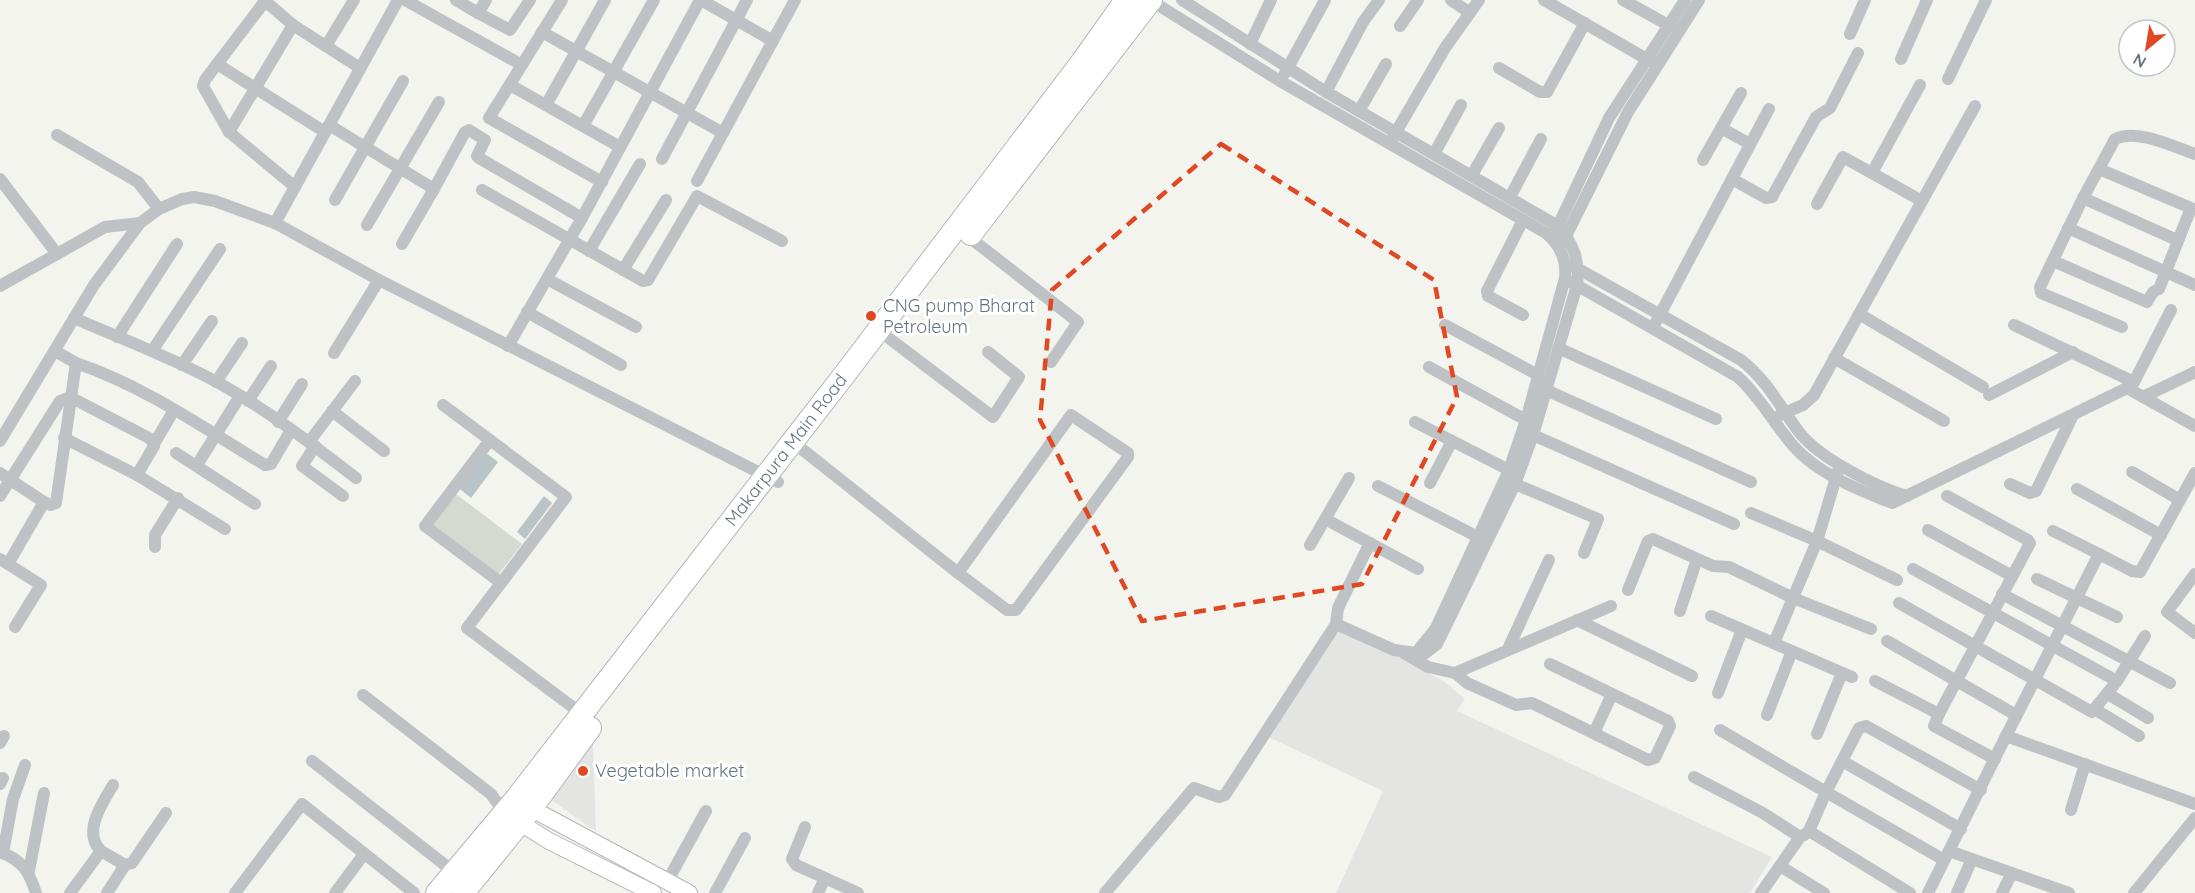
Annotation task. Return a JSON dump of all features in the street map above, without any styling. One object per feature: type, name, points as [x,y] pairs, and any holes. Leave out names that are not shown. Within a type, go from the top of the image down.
[{"type":"highway","name":"Makarpura Main Road","points":[[437,893],[512,808],[771,478],[1126,0]]},
{"type":"highway","name":"Makarpura Main Road","points":[[463,893],[512,808],[582,714],[771,478],[803,450],[1151,0]]},
{"type":"street","points":[[326,46],[354,0]]},
{"type":"street","points":[[275,223],[398,0]]},
{"type":"street","points":[[405,0],[522,65]]},
{"type":"street","points":[[456,0],[510,30],[530,0]]},
{"type":"street","points":[[478,13],[486,0]]},
{"type":"street","points":[[562,0],[489,118],[602,182]]},
{"type":"street","points":[[546,105],[605,0]]},
{"type":"street","points":[[583,126],[654,0]]},
{"type":"street","points":[[508,346],[582,218],[701,0],[773,40]]},
{"type":"street","points":[[662,159],[747,0]]},
{"type":"street","points":[[697,182],[795,0]]},
{"type":"street","points":[[1151,0],[1280,81],[1522,220],[1555,244],[1566,263],[1565,278],[1526,420],[1482,539],[1437,644],[1424,654],[1409,653]]},
{"type":"street","points":[[1182,0],[1326,92],[1510,197],[1562,231],[1573,247],[1579,269],[1577,285],[1533,435],[1515,484],[1482,539]]},
{"type":"street","points":[[1250,44],[1271,0]]},
{"type":"street","points":[[1280,81],[1325,0]]},
{"type":"street","points":[[1326,92],[1363,22],[1379,0]]},
{"type":"street","points":[[1400,26],[1418,0]]},
{"type":"street","points":[[1451,0],[1470,13]]},
{"type":"street","points":[[1389,144],[1439,58],[1479,0]]},
{"type":"street","points":[[1544,0],[1652,62]]},
{"type":"street","points":[[1623,0],[1670,26]]},
{"type":"street","points":[[1652,62],[1685,0]]},
{"type":"street","points":[[1555,244],[1609,118],[1700,0]]},
{"type":"street","points":[[1850,34],[1865,0]]},
{"type":"street","points":[[1901,60],[1927,0]]},
{"type":"street","points":[[295,187],[229,132],[203,86],[264,1],[293,24],[360,68]]},
{"type":"street","points":[[1948,79],[1981,1]]},
{"type":"street","points":[[1499,68],[1540,92],[1547,92],[1585,23]]},
{"type":"street","points":[[229,132],[293,24]]},
{"type":"street","points":[[542,32],[723,133]]},
{"type":"street","points":[[1732,179],[1767,198],[1772,197],[1816,117],[1830,108],[1858,53]]},
{"type":"street","points":[[217,64],[327,128],[365,147],[434,189]]},
{"type":"street","points":[[1359,111],[1386,64]]},
{"type":"street","points":[[335,200],[403,81]]},
{"type":"street","points":[[510,85],[620,147]]},
{"type":"street","points":[[1872,173],[1920,85]]},
{"type":"street","points":[[1703,160],[1741,93]]},
{"type":"street","points":[[368,225],[439,102]]},
{"type":"street","points":[[1434,154],[1461,105]]},
{"type":"street","points":[[1772,417],[1803,405],[1814,395],[1975,106]]},
{"type":"street","points":[[1653,328],[1769,109]]},
{"type":"street","points":[[1472,175],[1499,128]]},
{"type":"street","points":[[1721,128],[1750,144]]},
{"type":"street","points":[[402,244],[465,132],[469,130],[485,140],[477,156],[479,158],[582,218]]},
{"type":"street","points":[[57,135],[138,182],[159,209]]},
{"type":"street","points":[[2122,327],[2041,293],[2040,287],[2083,198],[2115,139],[2121,136],[2151,140],[2195,154]]},
{"type":"street","points":[[1510,197],[1541,139]]},
{"type":"street","points":[[1817,204],[1843,157],[1922,201]]},
{"type":"street","points":[[589,251],[640,164]]},
{"type":"street","points":[[2053,261],[2147,302],[2153,292],[2159,289],[2191,208],[2099,169]]},
{"type":"street","points":[[0,179],[57,254]]},
{"type":"street","points":[[482,190],[643,281],[648,280],[697,196],[782,241]]},
{"type":"street","points":[[0,441],[94,285],[140,223],[159,209],[182,199],[194,197],[215,201],[275,223],[379,280],[771,478]]},
{"type":"street","points":[[2083,198],[2177,240]]},
{"type":"street","points":[[623,270],[666,200]]},
{"type":"street","points":[[1522,220],[1487,291],[1488,296],[1523,315]]},
{"type":"street","points":[[0,286],[105,227],[140,223]]},
{"type":"street","points":[[2068,228],[2195,285]]},
{"type":"street","points":[[969,237],[1078,322],[1051,362]]},
{"type":"street","points":[[117,337],[177,244]]},
{"type":"street","points":[[152,351],[220,249]]},
{"type":"street","points":[[1566,263],[1711,344],[1755,372],[1808,442],[1840,464],[1907,496]]},
{"type":"street","points":[[1565,278],[1738,377],[1751,389],[1808,460],[1836,477],[1892,503],[2131,385],[2171,310]]},
{"type":"street","points":[[547,279],[636,327]]},
{"type":"street","points":[[334,353],[379,280]]},
{"type":"street","points":[[528,312],[621,365]]},
{"type":"street","points":[[1859,314],[1986,391],[2073,352]]},
{"type":"street","points":[[75,318],[216,382],[312,444],[356,478]]},
{"type":"street","points":[[182,365],[212,321]]},
{"type":"street","points":[[1445,325],[1538,375]]},
{"type":"street","points":[[2014,325],[2073,352],[2131,385],[2143,397],[2195,426]]},
{"type":"street","points":[[890,339],[993,417],[1019,377],[988,352]]},
{"type":"street","points":[[216,382],[242,343]]},
{"type":"street","points":[[1703,357],[1711,344]]},
{"type":"street","points":[[1558,348],[1716,419]]},
{"type":"street","points":[[56,351],[76,363],[103,372],[174,410],[269,466],[291,430]]},
{"type":"street","points":[[1834,358],[1944,421]]},
{"type":"street","points":[[5,476],[44,502],[51,505],[56,503],[76,363]]},
{"type":"street","points":[[197,465],[216,435],[271,366]]},
{"type":"street","points":[[1429,367],[1526,420]]},
{"type":"street","points":[[2143,397],[2195,372]]},
{"type":"street","points":[[343,496],[302,466],[332,411],[355,381]]},
{"type":"street","points":[[278,422],[302,384]]},
{"type":"street","points":[[1546,390],[1750,482]]},
{"type":"street","points":[[0,496],[5,476],[60,401],[70,397],[151,439],[154,444]]},
{"type":"street","points":[[444,405],[566,497],[467,628],[582,714]]},
{"type":"street","points":[[137,475],[174,410]]},
{"type":"street","points":[[332,411],[384,451]]},
{"type":"street","points":[[803,450],[958,573],[1007,610],[1016,610],[1128,457],[1128,453],[1071,415],[958,573]]},
{"type":"street","points":[[2010,484],[2030,493],[2036,491],[2073,415]]},
{"type":"street","points":[[1416,422],[1509,470]]},
{"type":"street","points":[[1533,435],[1734,524]]},
{"type":"street","points":[[64,438],[178,498],[225,529]]},
{"type":"street","points":[[490,440],[425,526],[501,584]]},
{"type":"street","points":[[1431,483],[1452,441]]},
{"type":"street","points":[[176,453],[255,504]]},
{"type":"street","points":[[1774,643],[1817,541],[1840,464]]},
{"type":"street","points":[[2132,472],[2180,500]]},
{"type":"street","points":[[2053,531],[2132,571],[2140,572],[2195,473]]},
{"type":"street","points":[[1310,545],[1327,520],[1349,478]]},
{"type":"street","points":[[1515,484],[1598,519],[1584,553]]},
{"type":"street","points":[[1378,486],[1482,539]]},
{"type":"street","points":[[2077,489],[2161,535]]},
{"type":"street","points":[[1947,496],[2030,543],[1934,726],[1995,759]]},
{"type":"street","points":[[155,548],[155,535],[178,498]]},
{"type":"street","points":[[15,627],[41,585],[4,561],[44,502]]},
{"type":"street","points":[[1751,513],[1817,541],[1897,580]]},
{"type":"street","points":[[1327,520],[1418,568]]},
{"type":"street","points":[[1928,530],[2012,576]]},
{"type":"street","points":[[1628,590],[1649,540],[1720,568],[1729,567],[1793,598],[1871,629]]},
{"type":"street","points":[[1105,893],[1194,788],[1218,796],[1225,795],[1336,624],[1338,608],[1370,543]]},
{"type":"street","points":[[1928,893],[1981,790],[2050,646],[2078,599],[2099,554]]},
{"type":"street","points":[[1680,611],[1697,559]]},
{"type":"street","points":[[1508,650],[1549,560]]},
{"type":"street","points":[[1912,569],[2117,681]]},
{"type":"street","points":[[2037,579],[2117,617]]},
{"type":"street","points":[[2193,581],[2167,612],[2195,633]]},
{"type":"street","points":[[2002,594],[2170,683]]},
{"type":"street","points":[[1899,603],[2092,712],[2108,694],[2145,636]]},
{"type":"street","points":[[1455,673],[1611,606]]},
{"type":"street","points":[[1711,616],[1847,675],[1817,734]]},
{"type":"street","points":[[1577,620],[1692,676]]},
{"type":"street","points":[[1336,624],[1409,653],[1428,667],[1455,673],[1467,683],[1516,705],[1532,703],[1652,760],[1670,726],[1668,721],[1550,664]]},
{"type":"street","points":[[1718,693],[1742,630]]},
{"type":"street","points":[[1887,641],[2016,715]]},
{"type":"street","points":[[1767,715],[1792,651]]},
{"type":"street","points":[[1875,681],[1939,714]]},
{"type":"street","points":[[1595,731],[1612,694]]},
{"type":"street","points":[[2108,694],[2148,718]]},
{"type":"street","points":[[363,695],[512,808],[653,893]]},
{"type":"street","points":[[2096,710],[2139,736]]},
{"type":"street","points":[[1761,893],[1804,834],[1859,728],[1866,726],[1981,790]]},
{"type":"street","points":[[1720,730],[1826,792],[1946,855],[1972,859],[2050,890],[2070,893]]},
{"type":"street","points":[[2006,736],[2195,804]]},
{"type":"street","points":[[312,761],[454,872]]},
{"type":"street","points":[[1842,761],[1961,829]]},
{"type":"street","points":[[2071,810],[2085,764]]},
{"type":"street","points":[[25,765],[13,798],[1,853],[22,863],[29,871],[36,893]]},
{"type":"street","points":[[1694,777],[1804,834],[1910,893]]},
{"type":"street","points":[[112,785],[94,822],[94,835],[101,851],[125,865]]},
{"type":"street","points":[[29,871],[44,793]]},
{"type":"street","points":[[235,893],[302,804],[414,893]]},
{"type":"street","points":[[512,808],[689,893]]},
{"type":"street","points":[[667,882],[706,811]]},
{"type":"street","points":[[107,893],[125,865],[132,863],[166,813]]},
{"type":"street","points":[[2134,893],[2195,818]]},
{"type":"street","points":[[805,828],[793,862],[858,893]]},
{"type":"street","points":[[715,893],[745,838]]},
{"type":"street","points":[[70,893],[101,851]]},
{"type":"street","points":[[335,893],[364,854]]},
{"type":"street","points":[[1957,893],[1972,859]]},
{"type":"street","points":[[1780,866],[1824,893]]},
{"type":"street","points":[[2002,893],[2012,873]]},
{"type":"street","points":[[818,893],[825,878]]},
{"type":"highlighted area","points":[[1221,144],[1434,280],[1457,397],[1362,584],[1142,621],[1040,420],[1052,290]]},
{"type":"shaded area","points":[[486,453],[498,462],[471,498],[460,489]]},
{"type":"shaded area","points":[[456,494],[522,544],[498,575],[432,525]]},
{"type":"shaded area","points":[[544,496],[552,503],[525,539],[517,532]]},
{"type":"shaded area","points":[[1335,628],[1347,629],[1445,682],[1465,699],[1457,711],[1772,857],[1750,893],[1336,893],[1383,791],[1264,735]]},
{"type":"shaded area","name":"Vegetable market","points":[[593,742],[596,832],[550,799]]},
{"type":"place","name":"CNG pump Bharat Petroleum","points":[[871,316]]},
{"type":"place","name":"Vegetable market","points":[[583,771]]}]
